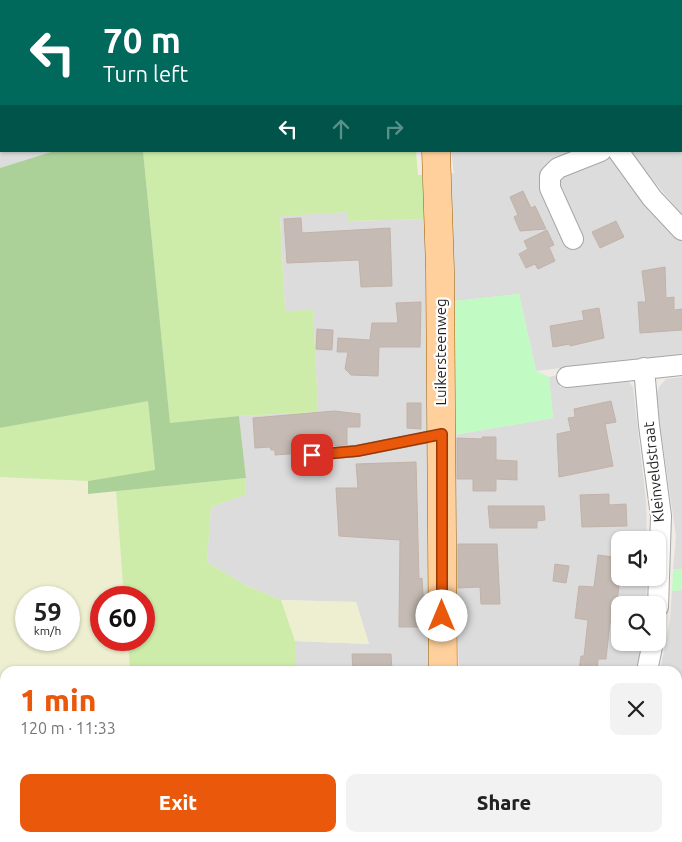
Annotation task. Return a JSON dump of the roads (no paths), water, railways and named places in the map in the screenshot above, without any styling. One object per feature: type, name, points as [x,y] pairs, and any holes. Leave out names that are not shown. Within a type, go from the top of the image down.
[{"type":"main road","name":"Luikersteenweg","points":[[429,152],[436,184]]},
{"type":"main road","name":"Luikersteenweg","points":[[436,152],[440,270],[443,666]]},
{"type":"street","points":[[573,238],[550,188],[550,176],[558,168],[598,152]]},
{"type":"street","points":[[619,152],[652,198],[682,230]]},
{"type":"street","points":[[567,377],[682,365]]},
{"type":"street","name":"Kleinveldstraat","points":[[644,368],[660,516],[658,596]]},
{"type":"street","points":[[648,666],[651,651]]},
{"type":"lane","points":[[312,455],[357,451],[442,434]]}]
